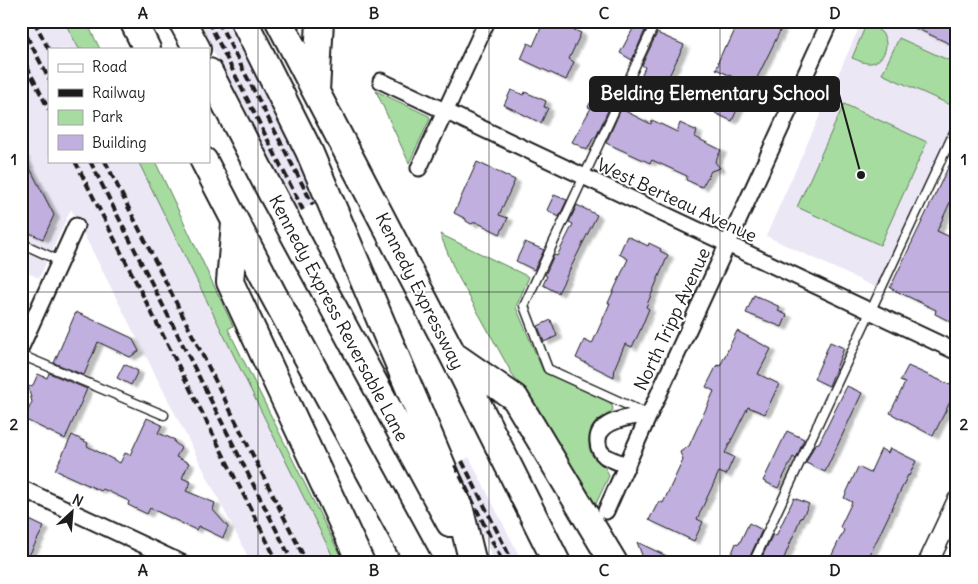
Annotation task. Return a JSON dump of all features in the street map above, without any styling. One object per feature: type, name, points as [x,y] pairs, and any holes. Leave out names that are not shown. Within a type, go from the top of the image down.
[{"type":"highway","points":[[133,21],[146,48]]},
{"type":"highway","points":[[182,21],[196,48]]},
{"type":"highway","points":[[244,21],[309,152],[459,506],[473,563]]},
{"type":"highway","name":"Kennedy Expressway","points":[[279,21],[453,355],[557,563]]},
{"type":"highway","points":[[316,91],[320,21]]},
{"type":"highway","name":"Kennedy Express Reversable Lane","points":[[210,74],[280,209],[473,563]]},
{"type":"highway","points":[[204,162],[235,223],[419,563]]},
{"type":"highway","points":[[235,223],[230,282],[361,563]]},
{"type":"highway","points":[[453,355],[515,398],[614,563]]},
{"type":"street","points":[[419,168],[487,21]]},
{"type":"street","name":"North Tripp Avenue","points":[[606,511],[830,21]]},
{"type":"street","name":"West Berteau Avenue","points":[[381,81],[957,352]]},
{"type":"street","points":[[21,347],[76,226]]},
{"type":"street","name":"North Tripp Avenue","points":[[627,466],[603,455],[598,445],[598,436],[604,427],[626,417],[649,415]]},
{"type":"street","points":[[21,488],[182,563]]},
{"type":"street","points":[[928,563],[957,501]]},
{"type":"lane","points":[[649,415],[548,369],[524,306],[656,21]]},
{"type":"lane","points":[[754,563],[957,126]]},
{"type":"lane","points":[[21,243],[60,261]]},
{"type":"lane","points":[[21,355],[164,416]]},
{"type":"shaded area","points":[[21,21],[64,21],[78,48],[48,48],[48,162],[138,162],[336,563],[251,563],[71,209],[39,278],[21,270]]},
{"type":"shaded area","points":[[198,21],[228,21],[318,202],[296,213]]},
{"type":"shaded area","points":[[862,21],[957,21],[957,115],[877,288],[766,236]]},
{"type":"shaded area","points":[[469,457],[523,563],[495,563],[452,466]]},
{"type":"green space","points":[[64,21],[86,21],[100,48],[78,48]]},
{"type":"green space","points":[[866,25],[879,31],[886,41],[883,55],[876,62],[871,63],[852,58]]},
{"type":"green space","points":[[899,38],[957,64],[957,97],[953,106],[882,74]]},
{"type":"green space","points":[[376,91],[429,116],[430,119],[409,163]]},
{"type":"green space","points":[[844,104],[927,142],[880,245],[797,207]]},
{"type":"green space","points":[[138,162],[155,162],[233,326],[228,329],[344,563],[336,563]]},
{"type":"green space","points":[[440,234],[529,277],[516,307],[543,371],[607,400],[612,405],[613,410],[594,424],[589,437],[592,455],[605,468],[609,476],[593,510],[531,408],[455,271]]},
{"type":"building","points":[[544,21],[555,21],[581,33],[569,59],[574,62],[566,80],[521,59],[528,43],[533,46]]},
{"type":"building","points":[[739,21],[764,21],[781,29],[756,80],[752,79],[738,102],[740,103],[732,121],[715,113],[733,77],[716,69],[725,46],[727,47]]},
{"type":"building","points":[[900,21],[957,21],[957,47]]},
{"type":"building","points":[[636,23],[646,28],[632,60],[620,53]]},
{"type":"building","points":[[657,33],[684,45],[669,76],[665,75],[657,93],[638,84],[645,67],[642,65]]},
{"type":"building","points":[[598,88],[613,95],[609,103],[611,104],[596,137],[594,137],[587,150],[572,142],[591,108],[588,107]]},
{"type":"building","points":[[511,90],[524,95],[525,92],[546,101],[544,107],[548,108],[541,123],[504,105]]},
{"type":"building","points":[[621,109],[651,124],[652,120],[677,132],[680,123],[697,131],[695,137],[721,150],[715,162],[720,168],[711,171],[702,187],[686,180],[687,176],[652,160],[650,163],[606,143]]},
{"type":"building","points":[[957,149],[957,187],[937,231],[957,240],[957,325],[935,314],[936,310],[890,288]]},
{"type":"building","points":[[21,151],[54,215],[43,239],[21,229]]},
{"type":"building","points":[[477,162],[515,180],[499,215],[508,218],[500,234],[476,222],[471,224],[454,213]]},
{"type":"building","points":[[554,195],[567,200],[559,217],[547,210]]},
{"type":"building","points":[[577,205],[597,215],[558,293],[543,285],[547,276],[545,275],[554,255],[557,256],[573,224],[569,222]]},
{"type":"building","points":[[627,236],[648,246],[649,243],[668,255],[646,307],[649,309],[639,333],[632,347],[625,344],[615,367],[614,377],[576,358],[584,340],[592,344],[610,303],[608,303],[628,259],[619,254]]},
{"type":"building","points":[[525,242],[544,250],[534,270],[516,261]]},
{"type":"building","points":[[754,295],[780,307],[778,311],[787,315],[782,327],[746,313]]},
{"type":"building","points":[[76,312],[132,338],[139,351],[130,357],[98,342],[84,375],[54,363]]},
{"type":"building","points":[[551,320],[557,336],[544,342],[538,326]]},
{"type":"building","points":[[737,331],[771,349],[758,374],[779,384],[765,414],[748,407],[725,453],[734,457],[726,475],[719,472],[697,519],[703,522],[694,541],[649,520],[659,501],[663,503],[683,460],[680,452],[689,446],[714,391],[706,387],[717,365],[720,366]]},
{"type":"building","points":[[830,342],[844,348],[829,386],[814,379]]},
{"type":"building","points":[[124,364],[138,371],[131,385],[117,378]]},
{"type":"building","points":[[908,366],[957,388],[933,436],[890,413],[905,383],[900,381]]},
{"type":"building","points":[[49,373],[87,389],[65,439],[24,419],[32,402],[28,387],[33,385],[38,374],[47,378]]},
{"type":"building","points":[[847,386],[862,393],[825,472],[806,463],[815,444],[819,443]]},
{"type":"building","points":[[147,418],[162,425],[158,433],[175,440],[174,442],[181,448],[176,457],[189,463],[182,478],[191,482],[186,491],[215,503],[213,510],[228,527],[223,538],[198,526],[196,530],[150,508],[147,514],[128,505],[129,501],[103,489],[101,491],[55,470],[72,435],[88,443],[87,446],[120,463],[125,453],[130,455]]},
{"type":"building","points":[[787,431],[804,439],[796,459],[793,457],[778,488],[763,481]]},
{"type":"building","points":[[890,448],[916,461],[866,563],[828,563],[844,530],[840,527],[852,502],[844,498],[858,467],[870,473],[881,449],[888,453]]},
{"type":"building","points":[[794,498],[809,504],[801,517],[782,563],[759,563],[773,534],[776,536]]},
{"type":"building","points":[[21,516],[44,527],[25,563],[21,563]]},
{"type":"building","points":[[749,523],[762,530],[747,563],[740,563],[730,558],[736,543],[739,544]]},
{"type":"building","points":[[637,542],[681,563],[645,563]]},
{"type":"railway","points":[[34,21],[48,48]]},
{"type":"railway","points":[[208,21],[303,210]]},
{"type":"railway","points":[[218,21],[313,205]]},
{"type":"railway","points":[[21,25],[48,77]]},
{"type":"railway","points":[[21,55],[48,108]]},
{"type":"railway","points":[[76,162],[278,563]]},
{"type":"railway","points":[[91,162],[293,563]]},
{"type":"railway","points":[[106,162],[307,563]]},
{"type":"railway","points":[[462,461],[513,563]]},
{"type":"railway","points":[[455,465],[503,563]]},
{"type":"place","name":"Belding Elementary School","points":[[861,175]]}]
